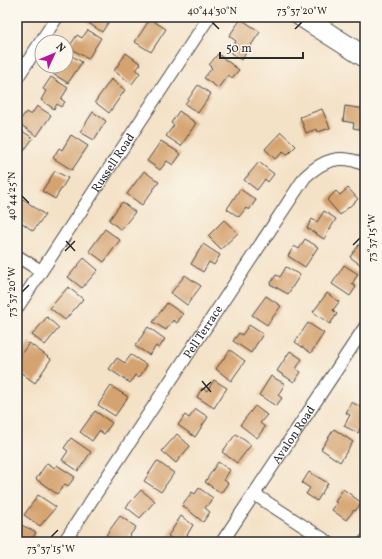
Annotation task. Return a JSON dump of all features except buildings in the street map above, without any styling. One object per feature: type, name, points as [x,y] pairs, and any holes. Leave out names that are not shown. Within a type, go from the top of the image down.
[{"type":"main road","points":[[308,19],[365,57]]},
{"type":"street","points":[[17,78],[57,17]]},
{"type":"street","name":"Russell Road","points":[[17,308],[209,17]]},
{"type":"street","name":"Pell Terrace","points":[[64,542],[305,177],[315,167],[326,161],[341,159],[353,161],[365,166]]},
{"type":"street","points":[[17,256],[41,272]]},
{"type":"street","name":"Avalon Road","points":[[222,542],[365,327]]},
{"type":"street","points":[[254,494],[328,542]]}]
